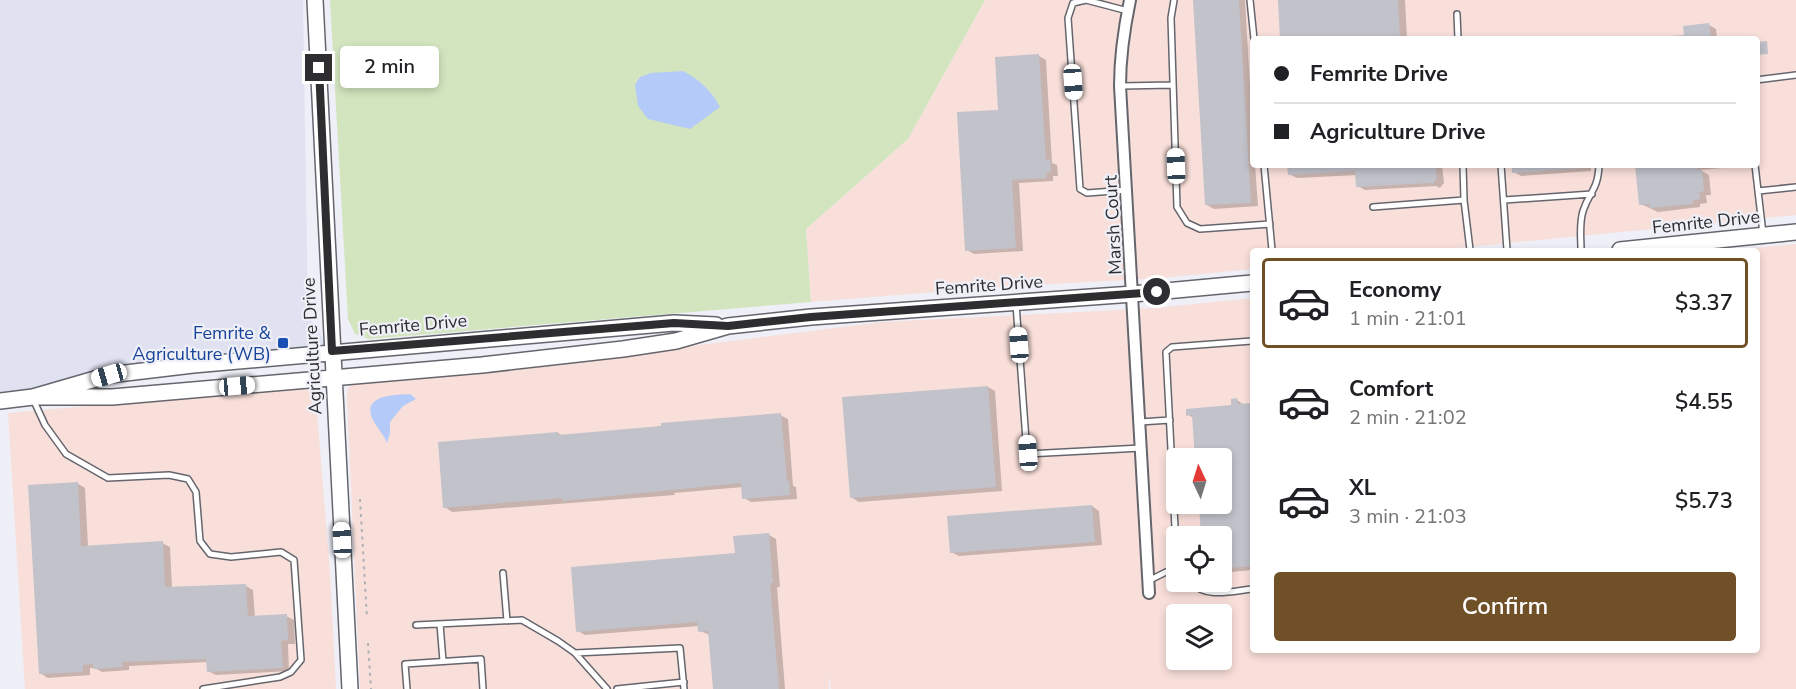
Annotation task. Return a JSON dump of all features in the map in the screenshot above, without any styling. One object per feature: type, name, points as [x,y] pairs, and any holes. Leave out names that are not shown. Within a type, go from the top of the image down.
[{"type":"street","name":"Agriculture Drive","points":[[315,0],[350,689]]},
{"type":"street","name":"Marsh Court","points":[[1129,5],[1120,60],[1120,86],[1149,593]]},
{"type":"street","name":"Femrite Drive","points":[[1640,248],[1796,232]]},
{"type":"street","name":"Femrite Drive","points":[[33,397],[109,375],[332,351],[674,323],[728,326],[811,317],[1250,283]]},
{"type":"street","name":"Femrite Drive","points":[[0,401],[33,397],[112,397],[482,365],[676,341],[728,326]]},
{"type":"lane","points":[[1127,190],[1087,193],[1080,189],[1068,18],[1073,3],[1086,0],[1129,5]]},
{"type":"lane","points":[[1173,0],[1171,18],[1178,207],[1187,223],[1200,229],[1270,224]]},
{"type":"lane","points":[[1250,0],[1254,36]]},
{"type":"lane","points":[[1457,14],[1458,36]]},
{"type":"lane","points":[[1760,80],[1796,75]]},
{"type":"lane","points":[[1120,86],[1173,85]]},
{"type":"lane","points":[[1264,168],[1272,248]]},
{"type":"lane","points":[[1463,168],[1470,248]]},
{"type":"lane","points":[[1501,168],[1507,248]]},
{"type":"lane","points":[[1581,248],[1580,222],[1584,208],[1599,182],[1599,168]]},
{"type":"lane","points":[[1755,168],[1763,236]]},
{"type":"lane","points":[[1758,191],[1796,187]]},
{"type":"lane","points":[[1504,200],[1592,194]]},
{"type":"lane","points":[[1373,207],[1464,200]]},
{"type":"lane","points":[[1016,302],[1028,453],[1142,448]]},
{"type":"lane","points":[[1175,526],[1166,352],[1172,347],[1250,341]]},
{"type":"lane","points":[[33,397],[45,425],[66,454],[108,478],[169,475],[188,479],[196,492],[200,541],[210,554],[231,557],[281,552],[294,560],[301,660],[291,672],[280,676],[203,689]]},
{"type":"lane","points":[[1140,422],[1170,420]]},
{"type":"lane","points":[[1148,581],[1166,572]]},
{"type":"lane","points":[[503,573],[507,621]]},
{"type":"lane","points":[[1232,591],[1250,589]]},
{"type":"lane","points":[[416,626],[522,620],[575,653],[607,689]]},
{"type":"lane","points":[[441,624],[443,661]]},
{"type":"lane","points":[[575,653],[680,648],[684,686],[616,689]]},
{"type":"lane","points":[[407,689],[405,664],[481,659],[483,689]]},
{"type":"path","points":[[360,499],[367,618]]},
{"type":"path","points":[[368,643],[371,689]]},
{"type":"shaded area","points":[[0,0],[303,0],[308,316],[332,352],[193,365],[0,401]]},
{"type":"shaded area","points":[[985,0],[1796,0],[1796,215],[1457,248],[1250,248],[1250,269],[1162,278],[999,287],[811,302],[806,229],[908,139]]},
{"type":"shaded area","points":[[1796,244],[1796,689],[831,689],[829,674],[829,689],[360,689],[347,398],[348,388],[353,383],[588,359],[882,322],[1155,308],[1250,298],[1250,653],[1760,653],[1760,248],[1751,248]]},
{"type":"shaded area","points":[[306,387],[316,399],[330,572],[336,689],[25,689],[8,413]]},
{"type":"green space","points":[[330,0],[985,0],[908,139],[806,229],[811,302],[369,339],[355,334],[348,319]]},
{"type":"water","points":[[683,71],[704,86],[720,107],[690,129],[648,119],[638,106],[635,85],[640,77],[651,73]]},
{"type":"water","points":[[410,394],[416,399],[403,406],[390,422],[387,443],[374,422],[371,406],[380,398]]},
{"type":"building","points":[[1193,0],[1239,0],[1251,203],[1205,205]]},
{"type":"building","points":[[1278,0],[1398,0],[1400,36],[1280,36]]},
{"type":"building","points":[[1709,23],[1711,36],[1670,36],[1684,35],[1683,26]]},
{"type":"building","points":[[1767,41],[1768,54],[1760,55],[1760,42]]},
{"type":"building","points":[[1039,54],[1046,160],[1050,159],[1051,172],[1046,173],[1047,178],[1012,180],[1016,248],[965,251],[957,112],[998,110],[995,57]]},
{"type":"building","points":[[1287,168],[1435,168],[1437,178],[1432,185],[1430,183],[1356,187],[1355,171],[1288,175]]},
{"type":"building","points":[[1512,168],[1585,168],[1512,173]]},
{"type":"building","points":[[1635,168],[1697,168],[1702,170],[1704,191],[1699,192],[1700,199],[1693,200],[1693,204],[1650,208],[1649,204],[1639,205]]},
{"type":"building","points":[[988,386],[996,487],[850,498],[842,397]]},
{"type":"building","points":[[1237,398],[1238,404],[1250,403],[1250,566],[1232,568],[1232,526],[1200,526],[1200,514],[1232,514],[1232,448],[1194,448],[1192,415],[1186,416],[1186,409],[1231,405],[1231,399]]},
{"type":"building","points":[[781,413],[790,495],[742,499],[741,483],[562,501],[562,498],[443,508],[438,442],[558,432],[558,435],[661,426],[661,423]]},
{"type":"building","points":[[78,482],[81,546],[163,541],[165,587],[246,584],[248,616],[287,614],[288,640],[281,641],[283,668],[207,672],[206,659],[122,662],[123,667],[93,669],[93,664],[83,665],[83,672],[39,674],[28,485]]},
{"type":"building","points":[[1092,505],[1095,542],[950,553],[947,516]]},
{"type":"building","points":[[769,533],[773,583],[770,583],[779,689],[713,689],[708,631],[698,632],[697,622],[576,632],[571,567],[735,553],[733,536]]},
{"type":"place","name":"Femrite & Agriculture (WB)","points":[[283,343]]},
{"type":"route","points":[[319,68],[332,351],[674,323],[728,326],[811,317],[1157,292]]}]
